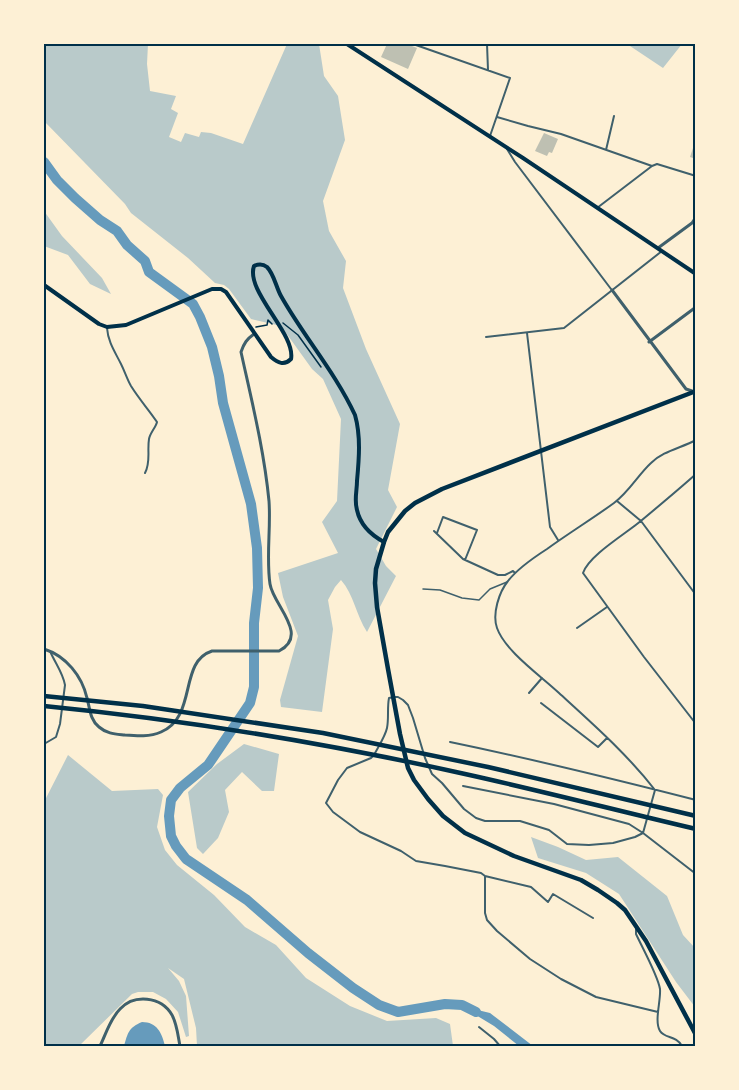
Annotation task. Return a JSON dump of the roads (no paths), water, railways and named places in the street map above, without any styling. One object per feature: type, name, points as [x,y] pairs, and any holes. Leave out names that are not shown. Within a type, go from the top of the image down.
[{"type":"highway","points":[[695,393],[435,492],[415,503],[405,511],[388,532],[376,569],[375,583],[400,734],[408,768],[414,780],[428,799],[453,825],[478,840],[514,856],[581,880],[625,910],[636,924],[696,1035]]},
{"type":"highway","points":[[44,696],[143,706],[323,734],[572,786],[696,816]]},
{"type":"highway","points":[[44,706],[106,712],[240,731],[356,751],[448,770],[696,829]]},
{"type":"main road","points":[[348,44],[696,274]]},
{"type":"main road","points":[[44,285],[99,324],[107,327],[126,326],[216,288],[226,292],[271,357],[283,364],[291,359],[291,348],[253,280],[254,266],[262,264],[267,267],[280,295],[350,404],[357,423],[359,442],[357,513],[370,533],[384,542]]},
{"type":"street","points":[[413,44],[510,78],[489,136]]},
{"type":"street","points":[[487,44],[488,70]]},
{"type":"street","points":[[606,150],[614,116]]},
{"type":"street","points":[[497,117],[561,134],[652,166]]},
{"type":"street","points":[[506,147],[649,342],[686,389],[695,393]]},
{"type":"street","points":[[597,208],[657,164],[696,176]]},
{"type":"street","points":[[486,337],[564,328],[692,223],[696,216]]},
{"type":"street","points":[[649,342],[696,307]]},
{"type":"street","points":[[107,327],[107,335],[127,379],[158,422],[149,438],[149,460],[145,473]]},
{"type":"street","points":[[44,649],[72,667],[84,687],[91,715],[100,728],[113,734],[145,736],[162,732],[179,717],[194,667],[204,654],[212,651],[279,651],[290,642],[292,636],[290,625],[270,586],[268,498],[258,424],[241,352],[253,331]]},
{"type":"street","points":[[527,333],[550,527],[559,540]]},
{"type":"street","points":[[655,790],[636,766],[519,658],[497,628],[495,617],[497,605],[507,582],[515,573],[533,558],[617,501],[659,457],[696,440]]},
{"type":"street","points":[[696,474],[592,559],[583,573],[696,724]]},
{"type":"street","points":[[617,501],[641,521],[696,595]]},
{"type":"street","points":[[465,560],[477,530],[443,517],[436,532],[465,560],[498,575],[505,575],[513,571],[515,573]]},
{"type":"street","points":[[577,628],[607,607]]},
{"type":"street","points":[[44,744],[56,737],[65,685],[50,651]]},
{"type":"street","points":[[529,693],[542,678]]},
{"type":"street","points":[[593,918],[553,894],[548,902],[531,888],[481,873],[416,861],[401,850],[360,832],[327,806],[327,799],[347,768],[374,755],[387,731],[387,702],[393,697],[403,700],[411,709],[418,739],[432,774],[464,809],[476,818],[485,821],[520,821],[549,830],[567,844],[613,843],[643,833],[655,790]]},
{"type":"street","points":[[541,703],[598,747],[607,738]]},
{"type":"street","points":[[450,742],[513,755],[696,800]]},
{"type":"street","points":[[463,786],[554,804],[629,824],[696,874]]},
{"type":"street","points":[[485,876],[485,913],[488,920],[494,929],[530,959],[561,979],[596,997],[658,1012]]},
{"type":"street","points":[[636,924],[636,934],[659,987],[658,1024],[661,1032],[679,1041],[682,1047]]},
{"type":"street","points":[[100,1047],[118,1011],[127,1003],[142,998],[153,1000],[167,1008],[173,1017],[180,1047]]},
{"type":"street","points":[[479,1027],[500,1047]]},
{"type":"lane","points":[[423,589],[440,590],[462,598],[478,600],[490,589],[507,582]]},
{"type":"water","points":[[461,1006],[490,1013],[533,1046],[519,1046],[494,1026]]},
{"type":"water","points":[[142,1022],[152,1024],[158,1029],[165,1046],[124,1046],[129,1031]]},
{"type":"waterway","points":[[44,162],[57,180],[75,198],[100,220],[117,231],[127,245],[145,261],[149,272],[193,304],[212,347],[223,403],[251,504],[257,548],[258,588],[254,623],[254,687],[250,703],[208,765],[180,788],[171,800],[169,816],[171,836],[176,846],[186,859],[247,900],[308,953],[379,1005],[398,1012],[445,1004],[462,1005],[476,1012]]}]
